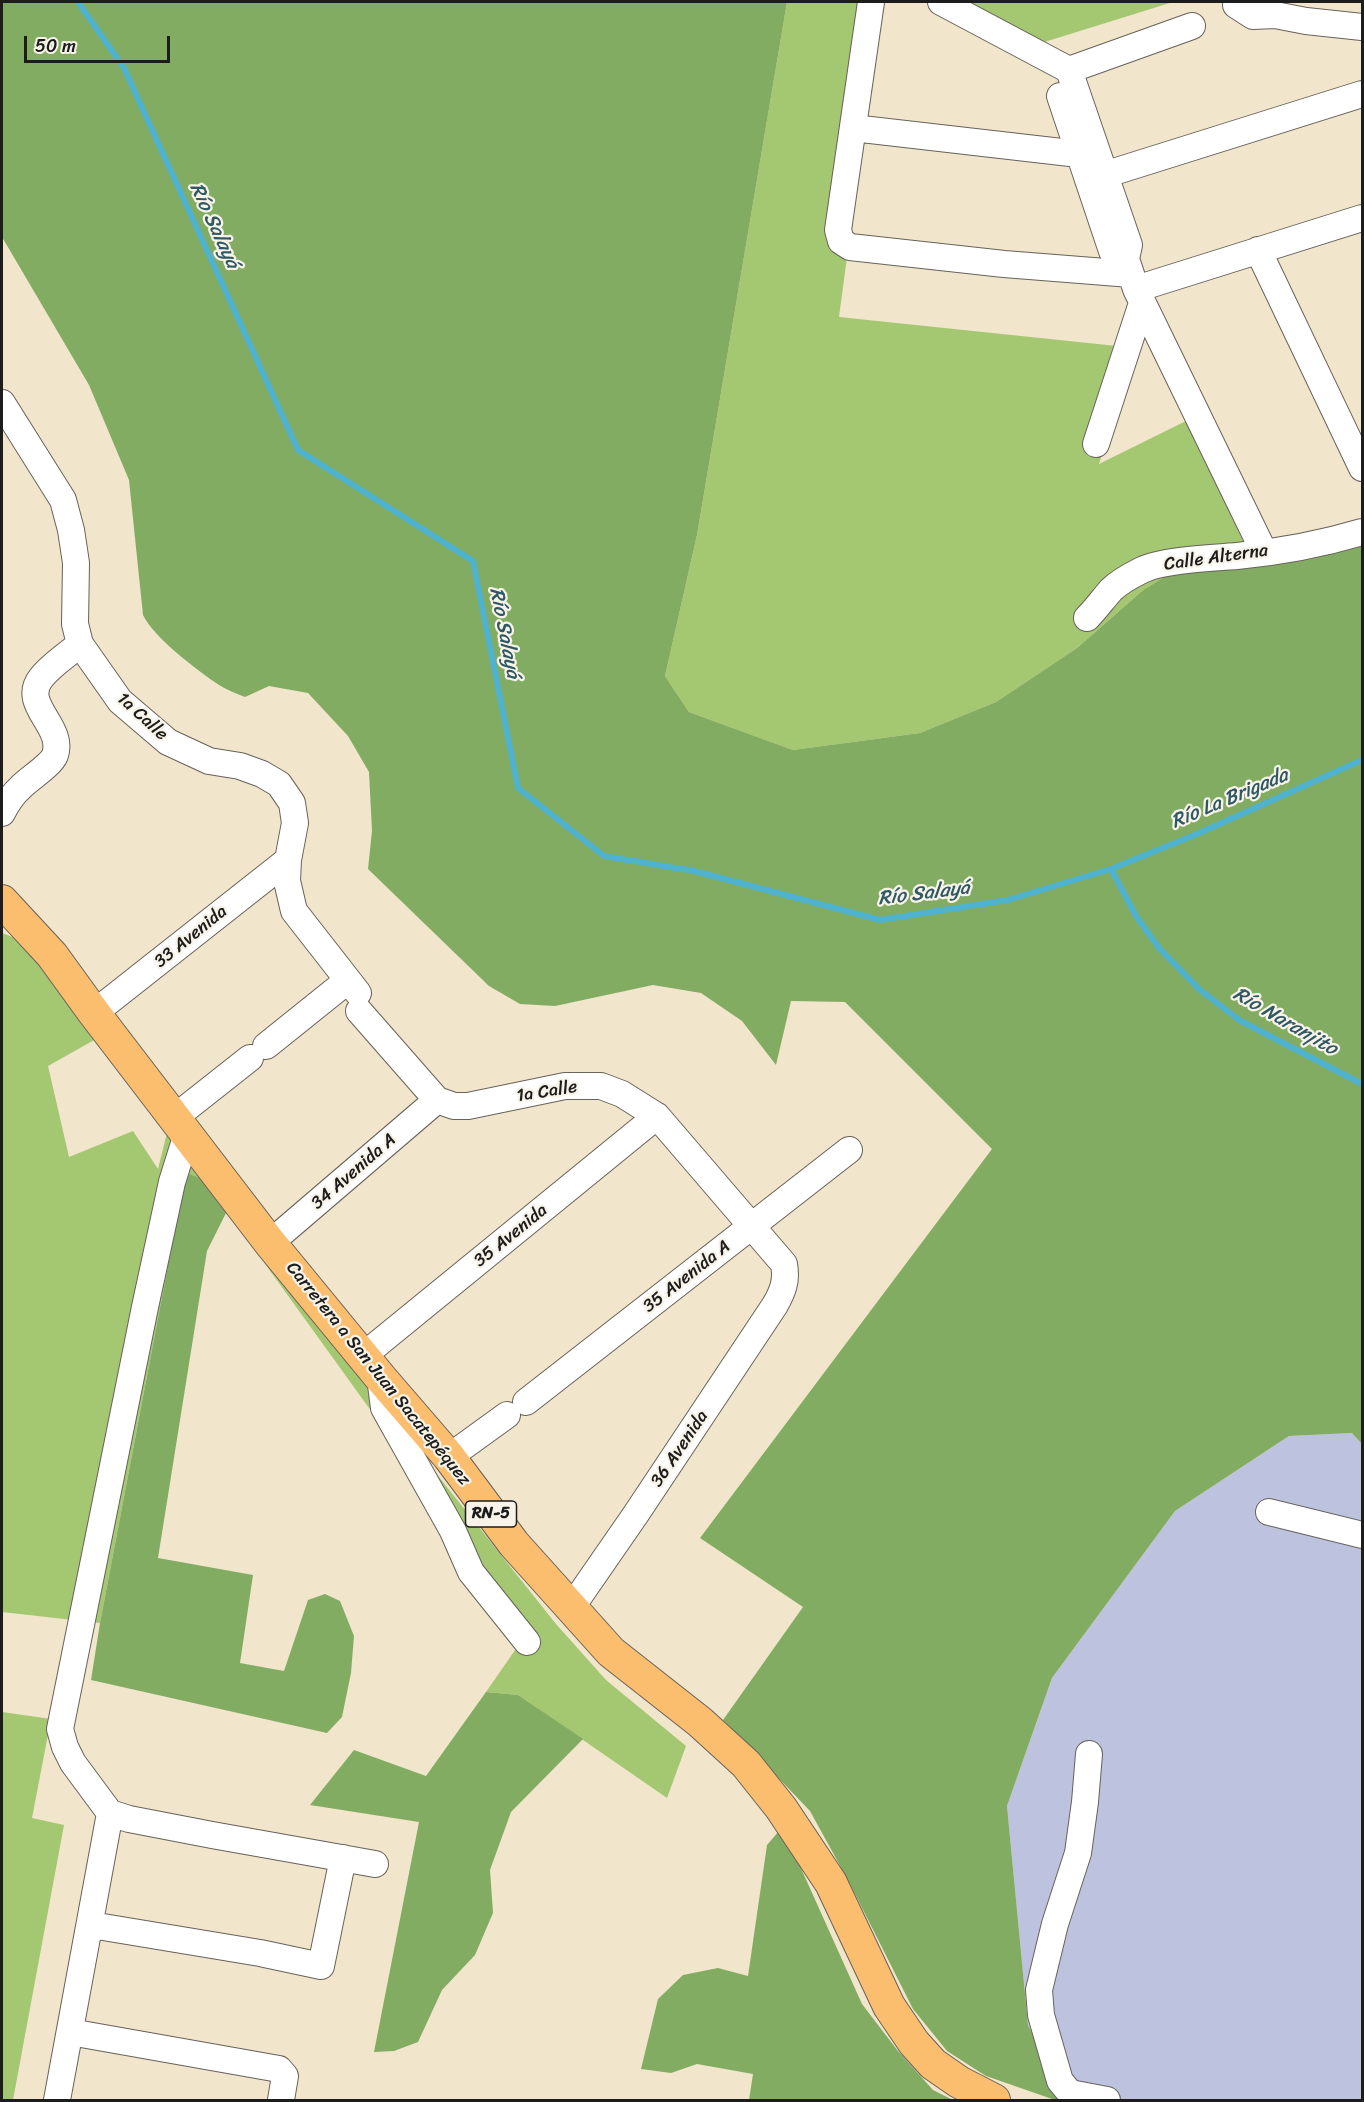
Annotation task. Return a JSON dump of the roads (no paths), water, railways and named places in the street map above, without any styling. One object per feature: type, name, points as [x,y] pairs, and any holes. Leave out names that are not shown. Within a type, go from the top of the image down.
[{"type":"main road","name":"Carretera a San Juan Sacatepéquez","points":[[2,901],[52,955],[270,1243],[449,1457],[514,1544],[611,1652],[700,1722],[746,1764],[782,1808],[831,1883],[852,1923],[889,2006],[914,2043],[933,2064],[959,2082],[994,2100]]},
{"type":"street","points":[[871,2],[838,230],[841,241],[850,246],[1134,281],[1258,250],[1362,218]]},
{"type":"street","points":[[941,2],[1061,67],[1097,177],[1112,251],[1134,281],[1264,552]]},
{"type":"street","points":[[1233,3],[1253,16],[1272,8],[1306,21],[1362,27]]},
{"type":"street","points":[[1097,177],[1079,154],[1055,80],[1061,67],[1192,27]]},
{"type":"street","points":[[1097,177],[1362,94]]},
{"type":"street","points":[[853,128],[1079,154]]},
{"type":"street","points":[[1258,250],[1362,468]]},
{"type":"street","points":[[1095,444],[1134,281]]},
{"type":"street","name":"1a Calle","points":[[2,403],[63,500],[76,563],[75,624],[80,644],[120,701],[168,742],[209,761],[240,766],[262,774],[279,784],[292,803],[295,823],[288,860],[287,881],[294,911],[355,995],[437,1100],[454,1106],[468,1106],[565,1086],[601,1086],[622,1094],[657,1116],[784,1264],[785,1288]]},
{"type":"street","name":"Calle Alterna","points":[[1087,618],[1112,590],[1143,569],[1327,542],[1362,532]]},
{"type":"street","points":[[2,813],[19,788],[52,759],[57,739],[38,707],[35,690],[42,676],[80,644]]},
{"type":"street","name":"33 Avenida","points":[[94,1013],[288,860]]},
{"type":"street","points":[[355,995],[258,1052],[181,1126],[172,1182],[60,1729],[73,1763],[110,1813],[201,1833],[375,1864]]},
{"type":"street","name":"34 Avenida A","points":[[270,1243],[437,1100]]},
{"type":"street","name":"35 Avenida","points":[[372,1366],[657,1116]]},
{"type":"street","name":"35 Avenida A","points":[[449,1457],[516,1409],[849,1150]]},
{"type":"street","name":"36 Avenida","points":[[571,1608],[636,1515],[785,1288]]},
{"type":"street","points":[[372,1366],[384,1408],[453,1531],[471,1572],[527,1642]]},
{"type":"street","points":[[1269,1512],[1362,1535]]},
{"type":"street","points":[[1089,1754],[1078,1853],[1055,1924],[1039,1990],[1041,2015],[1060,2081],[1070,2093],[1107,2100]]},
{"type":"street","points":[[57,2100],[110,1813]]},
{"type":"street","points":[[91,1925],[237,1949],[321,1966],[343,1858]]},
{"type":"street","points":[[70,2032],[279,2069],[285,2076],[281,2100]]},
{"type":"waterway","name":"Río Salayá","points":[[78,2],[124,68],[298,450],[473,561],[518,788],[604,856],[694,871],[880,920],[1008,900],[1111,869],[1197,834],[1362,760]]},
{"type":"waterway","name":"Río Naranjito","points":[[1111,869],[1136,916],[1159,948],[1199,989],[1239,1020],[1362,1084]]},
{"type":"water label","name":"Río La Brigada","points":[[1230,799]]}]
